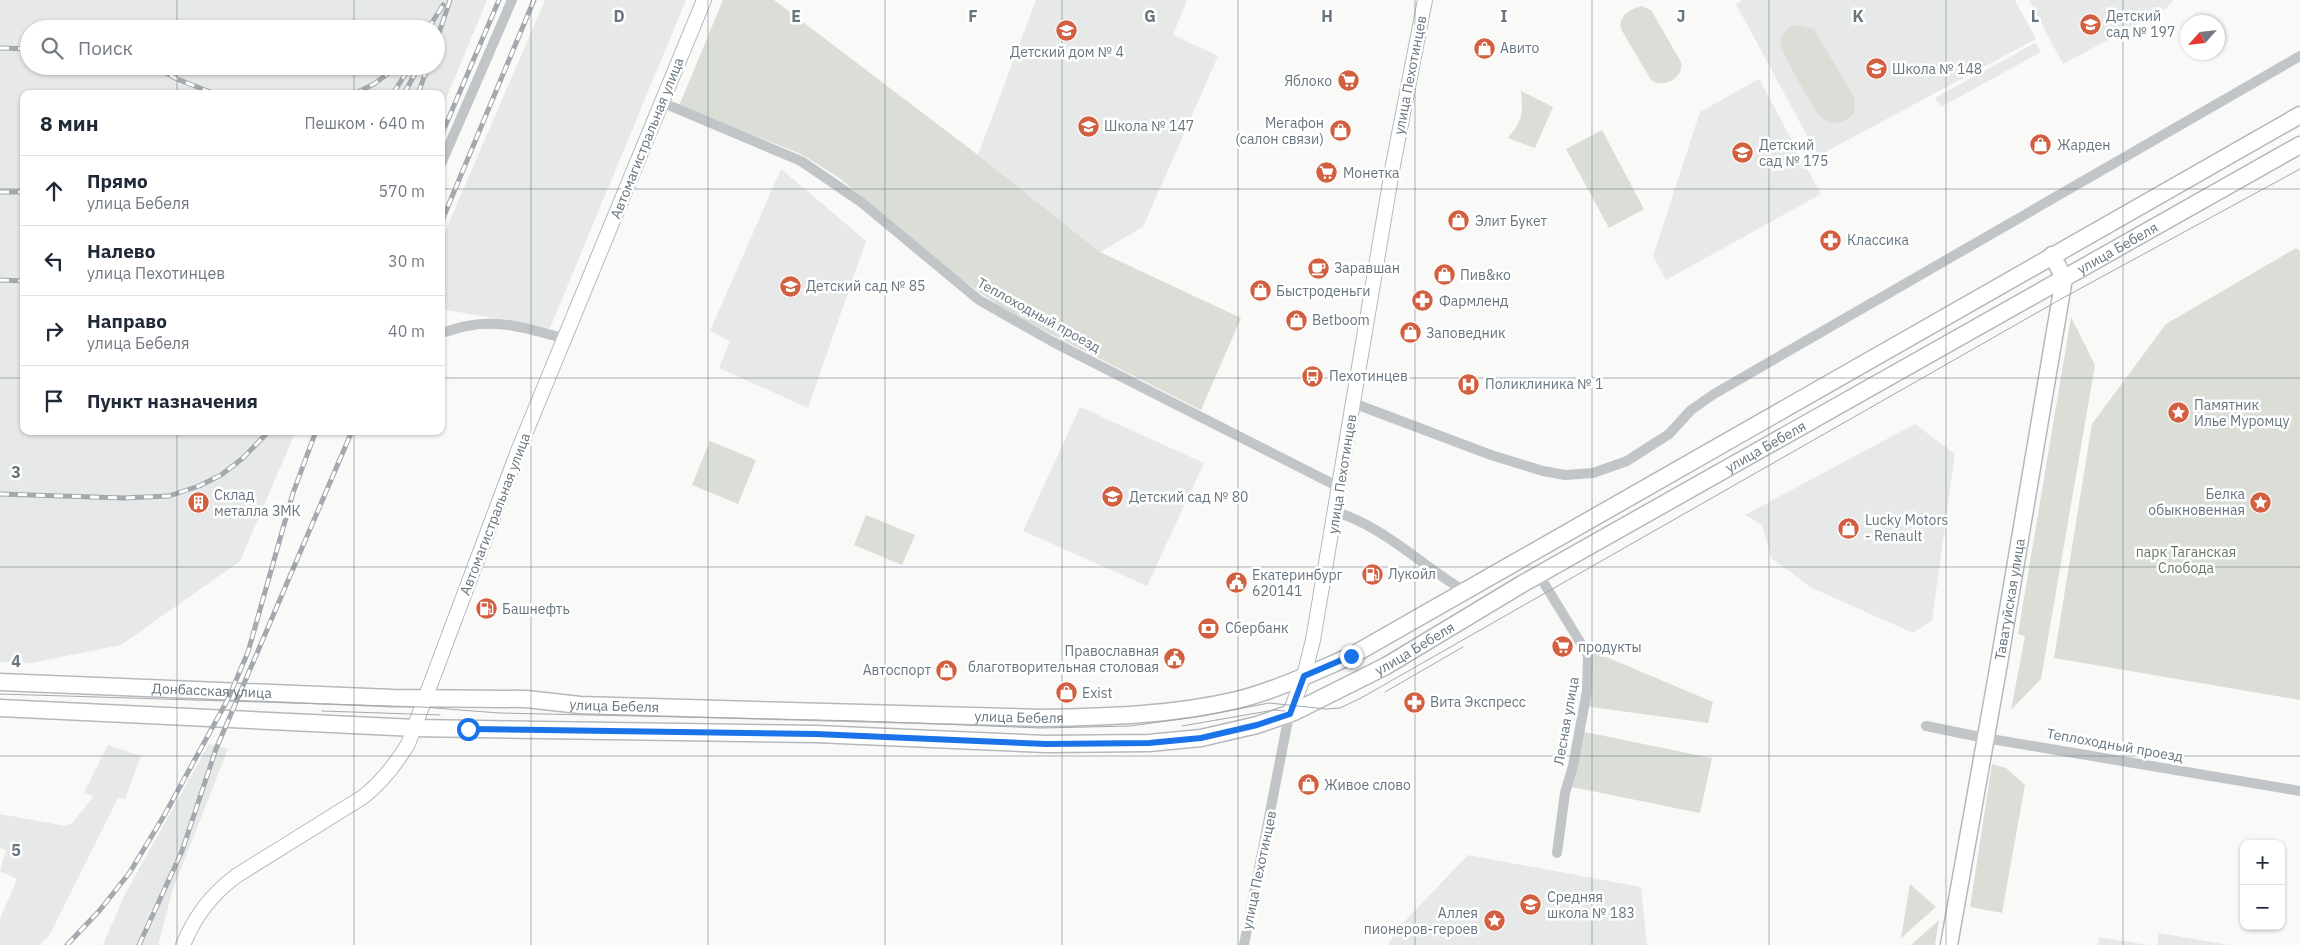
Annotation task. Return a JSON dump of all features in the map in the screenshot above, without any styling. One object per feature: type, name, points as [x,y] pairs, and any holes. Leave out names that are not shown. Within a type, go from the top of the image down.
[{"type":"main road","name":"Автомагистральная улица","points":[[183,945],[197,916],[216,891],[236,876],[374,788],[398,762],[415,728],[518,451],[566,339],[704,0]]},
{"type":"main road","name":"улица Пехотинцев","points":[[1290,714],[1304,676],[1314,640],[1393,165],[1425,0]]},
{"type":"main road","name":"улица Бебеля","points":[[425,698],[526,699],[580,705],[916,715],[1102,717],[1147,713],[1236,700],[1269,690],[1351,656],[1466,592],[1510,564],[2300,114]]},
{"type":"main road","name":"улица Бебеля","points":[[415,728],[797,734],[1046,744],[1149,743],[1201,738],[1257,725],[1290,714],[1386,666],[1539,575],[2300,145]]},
{"type":"main road","points":[[2052,255],[2064,278]]},
{"type":"main road","name":"Таватуйская улица","points":[[1948,945],[1986,738],[2064,278]]},
{"type":"main road","name":"Донбасская улица","points":[[0,682],[258,694],[425,698]]},
{"type":"main road","name":"Донбасская улица","points":[[0,708],[415,728]]},
{"type":"street","points":[[445,155],[512,0]]},
{"type":"street","points":[[1353,404],[1491,455],[1543,471],[1565,475],[1593,474],[1627,461],[1669,434],[1691,410],[1714,394],[2300,56]]},
{"type":"street","name":"Теплоходный проезд","points":[[661,102],[801,161],[861,202],[979,300],[1054,342],[1340,486]]},
{"type":"street","points":[[445,332],[469,326],[505,324],[532,329],[566,339]]},
{"type":"street","points":[[1336,512],[1355,518],[1377,531],[1466,592]]},
{"type":"street","name":"Лесная улица","points":[[1539,575],[1588,655],[1588,691],[1573,766],[1564,794],[1556,853]]},
{"type":"street","name":"улица Пехотинцев","points":[[1244,945],[1290,714]]},
{"type":"street","name":"Теплоходный проезд","points":[[1926,726],[1986,738],[2300,791]]},
{"type":"shaded area","points":[[0,0],[487,0],[445,101],[445,90],[20,90],[20,435],[294,435],[240,561],[121,645],[31,663],[0,662]]},
{"type":"shaded area","points":[[545,0],[686,0],[550,328],[445,310],[445,232]]},
{"type":"shaded area","name":"Школа № 147","points":[[1036,0],[1187,0],[1173,35],[1218,56],[1143,227],[1100,252],[978,155]]},
{"type":"shaded area","name":"Школа № 148","points":[[1743,0],[2015,0],[2036,39],[1818,156],[1736,4]]},
{"type":"shaded area","name":"Детский сад № 197","points":[[2029,0],[2174,0],[2165,9],[2063,64]]},
{"type":"shaded area","points":[[2035,43],[2041,52],[1941,107],[1935,98]]},
{"type":"shaded area","name":"Детский сад № 175","points":[[1759,79],[1821,194],[1666,280],[1653,256],[1700,112]]},
{"type":"shaded area","name":"Детский сад № 85","points":[[781,169],[866,241],[808,408],[719,368],[730,341],[710,331]]},
{"type":"shaded area","name":"Детский сад № 80","points":[[1080,407],[1204,463],[1147,586],[1023,531]]},
{"type":"shaded area","points":[[1915,424],[1955,454],[1932,620],[1913,633],[1812,588],[1771,558],[1762,525],[1745,515]]},
{"type":"shaded area","points":[[209,744],[228,749],[173,889],[158,945],[103,945],[124,896]]},
{"type":"shaded area","points":[[108,745],[141,756],[125,799],[118,798],[50,934],[40,945],[0,945],[0,919],[17,879],[0,871],[6,850],[0,848],[0,814],[66,826],[73,822],[94,796],[84,793]]},
{"type":"shaded area","name":"Средняя школа № 183","points":[[1468,855],[1641,887],[1647,945],[1389,945],[1402,924]]},
{"type":"shaded area","points":[[2159,933],[2229,945],[2157,945]]},
{"type":"shaded area","points":[[2099,937],[2148,945],[2098,945]]},
{"type":"green space","points":[[723,0],[774,0],[978,155],[1100,252],[1241,318],[1201,410],[1009,313],[954,274],[838,177],[801,154],[679,106]]},
{"type":"green space","points":[[1641,6],[1651,10],[1681,62],[1680,73],[1667,83],[1661,84],[1651,80],[1621,29],[1623,17],[1633,9]]},
{"type":"green space","points":[[1799,25],[1814,29],[1855,99],[1855,110],[1845,121],[1836,123],[1827,121],[1818,114],[1781,48],[1781,39],[1784,32],[1790,27]]},
{"type":"green space","points":[[1521,91],[1553,107],[1535,148],[1508,138],[1517,126],[1521,116]]},
{"type":"green space","points":[[1602,130],[1644,209],[1609,228],[1566,149]]},
{"type":"green space","name":"парк Таганская Слобода","points":[[2296,248],[2300,251],[2300,700],[2054,658],[2092,424],[2166,324]]},
{"type":"green space","points":[[2071,317],[2095,365],[2041,679],[2011,710],[2025,636],[2018,634]]},
{"type":"green space","points":[[710,441],[756,460],[738,504],[692,485]]},
{"type":"green space","points":[[866,515],[915,535],[902,565],[854,545]]},
{"type":"green space","points":[[1592,651],[1713,702],[1708,723],[1584,706]]},
{"type":"green space","points":[[1580,731],[1712,758],[1700,813],[1572,787]]},
{"type":"green space","points":[[1992,764],[2006,768],[2025,785],[2002,913],[1970,907]]},
{"type":"green space","points":[[1910,884],[1936,907],[1901,938]]},
{"type":"green space","points":[[1939,920],[1935,945],[1911,945]]},
{"type":"tram line","points":[[0,694],[422,707],[499,713],[862,721],[1041,728],[1130,726],[1196,717],[1269,703],[1326,709],[1340,708],[1361,698],[2061,299],[2300,169]]},
{"type":"tram line","points":[[1385,692],[1463,647]]},
{"type":"tram line","points":[[1182,726],[1274,710],[1285,711]]},
{"type":"tram line","points":[[322,711],[440,715]]},
{"type":"railway","points":[[443,20],[450,0]]},
{"type":"railway","points":[[445,127],[499,0]]},
{"type":"railway","points":[[445,213],[534,0]]},
{"type":"railway","points":[[434,20],[443,5]]},
{"type":"railway","points":[[0,48],[20,49]]},
{"type":"railway","points":[[170,75],[205,90]]},
{"type":"railway","points":[[362,90],[386,75]]},
{"type":"railway","points":[[395,90],[405,75]]},
{"type":"railway","points":[[406,90],[414,75]]},
{"type":"railway","points":[[419,90],[425,75]]},
{"type":"railway","points":[[0,192],[20,192]]},
{"type":"railway","points":[[0,280],[20,281]]},
{"type":"railway","points":[[0,494],[124,498],[169,496],[199,486],[221,475],[243,458],[265,435]]},
{"type":"railway","points":[[67,945],[100,910],[130,872],[165,814],[228,699],[248,652],[293,493],[315,435]]},
{"type":"railway","points":[[139,945],[182,851],[216,749],[350,435]]},
{"type":"place","name":"Детский сад № 197","points":[[2090,24]]},
{"type":"place","name":"Детский дом № 4","points":[[1067,30]]},
{"type":"place","name":"Авито","points":[[1484,48]]},
{"type":"place","name":"Школа № 148","points":[[1876,69]]},
{"type":"place","name":"Яблоко","points":[[1348,81]]},
{"type":"place","name":"Школа № 147","points":[[1088,126]]},
{"type":"place","name":"Мегафон (салон связи)","points":[[1340,131]]},
{"type":"place","name":"Жарден","points":[[2041,145]]},
{"type":"place","name":"Детский сад № 175","points":[[1743,153]]},
{"type":"place","name":"Монетка","points":[[1327,173]]},
{"type":"place","name":"Элит Букет","points":[[1459,221]]},
{"type":"place","name":"Классика","points":[[1831,240]]},
{"type":"place","name":"Заравшан","points":[[1318,268]]},
{"type":"place","name":"Пив&ко","points":[[1444,275]]},
{"type":"place","name":"Детский сад № 85","points":[[790,286]]},
{"type":"place","name":"Быстроденьги","points":[[1260,291]]},
{"type":"place","name":"Фармленд","points":[[1423,301]]},
{"type":"place","name":"Betboom","points":[[1296,320]]},
{"type":"place","name":"Заповедник","points":[[1410,333]]},
{"type":"place","name":"Пехотинцев","points":[[1313,376]]},
{"type":"place","name":"Поликлиника № 1","points":[[1469,384]]},
{"type":"place","name":"Памятник Илье Муромцу","points":[[2178,413]]},
{"type":"place","name":"Детский сад № 80","points":[[1113,497]]},
{"type":"place","name":"Белка обыкновенная","points":[[2261,502]]},
{"type":"place","name":"Склад металла ЗМК","points":[[198,503]]},
{"type":"place","name":"Lucky Motors - Renault","points":[[1849,528]]},
{"type":"place","name":"Лукойл","points":[[1372,574]]},
{"type":"place","name":"Екатеринбург 620141","points":[[1236,583]]},
{"type":"place","name":"Башнефть","points":[[486,609]]},
{"type":"place","name":"Сбербанк","points":[[1209,628]]},
{"type":"place","name":"продукты","points":[[1562,647]]},
{"type":"place","name":"Православная благотворительная столовая","points":[[1175,659]]},
{"type":"place","name":"Автоспорт","points":[[947,670]]},
{"type":"place","name":"Exist","points":[[1066,693]]},
{"type":"place","name":"Вита Экспресс","points":[[1414,702]]},
{"type":"place","name":"Живое слово","points":[[1308,785]]},
{"type":"place","name":"Средняя школа № 183","points":[[1531,905]]},
{"type":"place","name":"Аллея пионеров-героев","points":[[1494,921]]},
{"type":"route","points":[[468,729],[816,734],[1046,744],[1149,743],[1201,738],[1257,725],[1290,714],[1304,676],[1351,656]]}]
